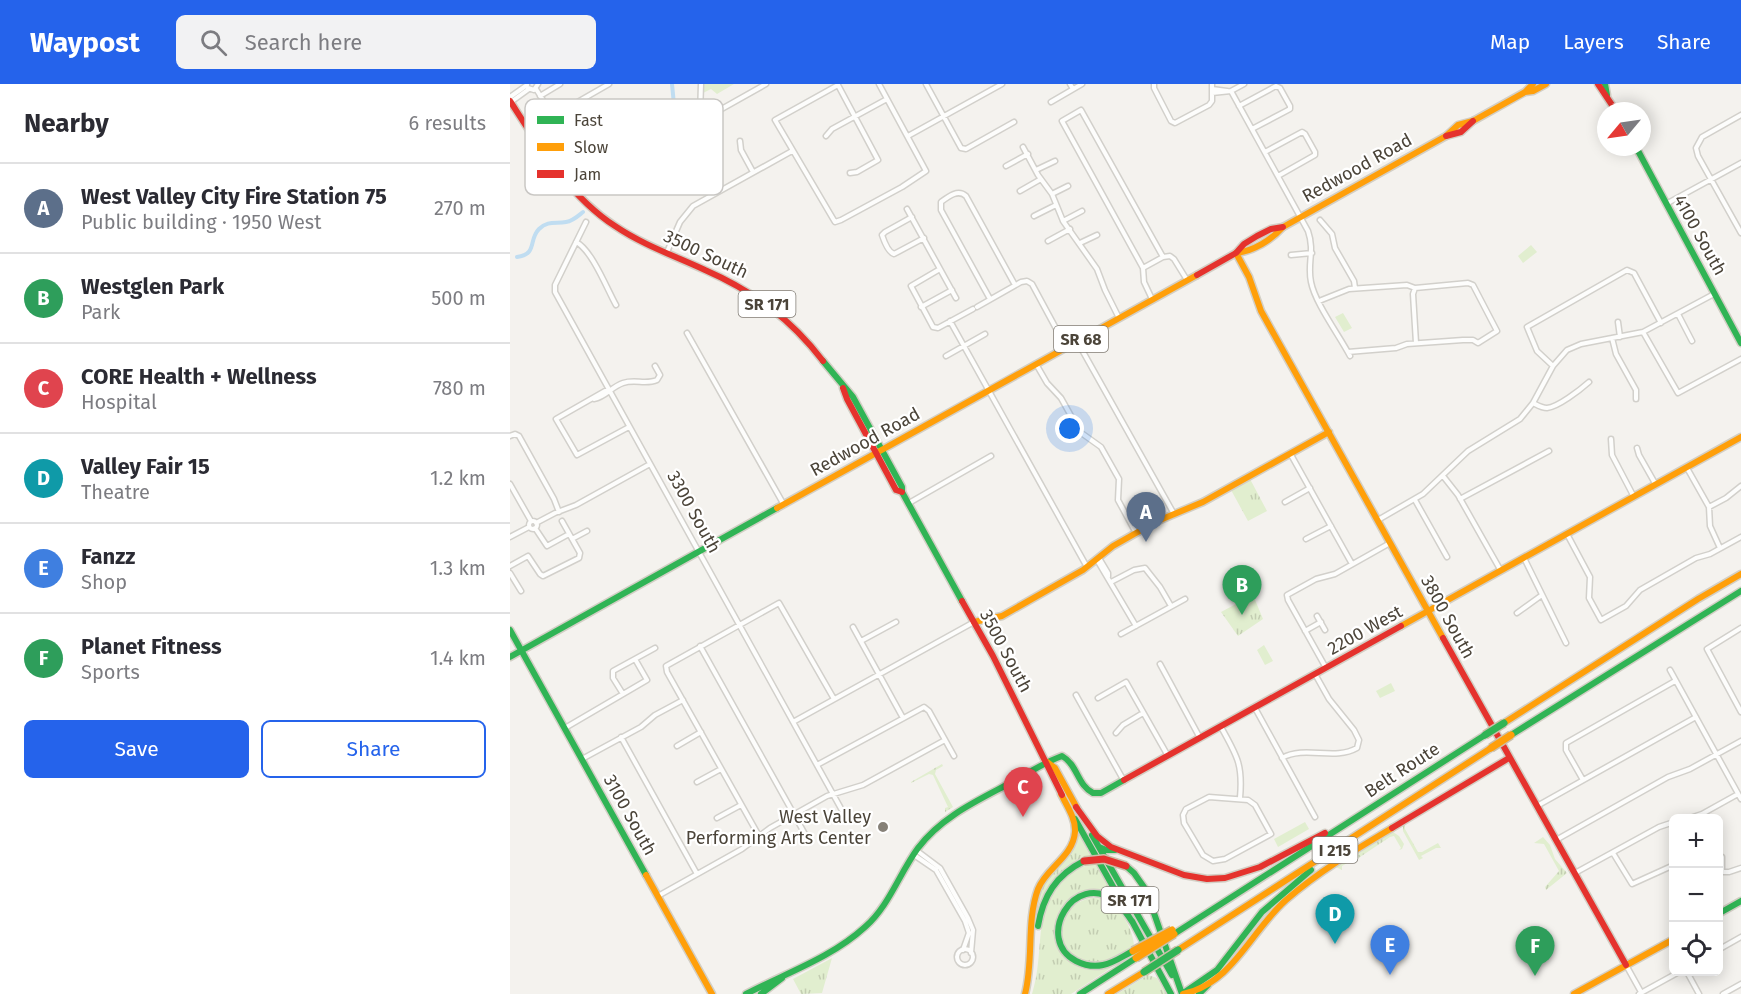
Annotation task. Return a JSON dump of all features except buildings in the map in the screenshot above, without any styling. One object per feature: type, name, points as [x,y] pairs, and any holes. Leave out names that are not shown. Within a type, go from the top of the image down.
[{"type":"main road","name":"Redwood Road","points":[[510,657],[1236,253],[1239,247],[1275,227],[1283,227],[1446,136],[1451,129],[1467,120],[1473,121],[1525,92],[1533,84]]},
{"type":"main road","name":"Redwood Road","points":[[1525,92],[1533,91],[1546,84]]},
{"type":"main road","points":[[1598,84],[1611,102]]},
{"type":"main road","points":[[1605,84],[1607,95]]},
{"type":"main road","name":"3500 South","points":[[510,100],[525,123]]},
{"type":"main road","name":"4100 South","points":[[1641,156],[1741,339]]},
{"type":"main road","name":"3500 South","points":[[578,195],[595,212],[628,234],[730,280],[774,309],[814,348],[843,387],[847,399],[879,452],[896,490],[902,492],[974,622],[1047,762],[1049,772],[1171,994]]},
{"type":"main road","name":"3800 South","points":[[1236,253],[1249,277],[1261,311],[1626,965]]},
{"type":"main road","points":[[974,622],[983,618],[1002,616],[1087,568],[1113,546],[1136,533],[1203,502],[1329,432]]},
{"type":"main road","name":"2200 West","points":[[1047,762],[1061,756],[1066,757],[1085,789],[1093,794],[1101,793],[1741,437]]},
{"type":"main road","name":"Belt Route","points":[[1080,994],[1135,955],[1204,914],[1698,598],[1741,574]]},
{"type":"main road","name":"Belt Route","points":[[1108,994],[1511,735],[1741,591]]},
{"type":"main road","name":"3100 South","points":[[510,630],[712,994]]},
{"type":"main road","points":[[1199,994],[1227,969],[1266,918],[1299,890],[1357,850],[1509,758]]},
{"type":"main road","points":[[761,994],[786,975],[848,940],[864,928],[884,906],[915,853],[932,832],[952,815],[1047,762]]},
{"type":"main road","name":"3500 South","points":[[1047,762],[1055,768],[1183,994]]},
{"type":"main road","points":[[1027,994],[1035,904],[1039,886],[1048,872],[1069,849],[1075,835],[1074,822],[1061,794]]},
{"type":"main road","points":[[1076,807],[1082,812],[1098,838],[1109,845],[1189,876],[1208,879],[1228,878],[1260,867],[1364,812]]},
{"type":"main road","points":[[1183,994],[1217,970],[1256,918],[1282,893],[1379,821]]},
{"type":"main road","points":[[1099,847],[1106,850],[1124,851]]},
{"type":"main road","points":[[1027,994],[1033,976],[1039,914],[1043,900],[1060,876],[1070,868],[1084,861],[1104,859],[1126,866],[1139,877],[1148,891],[1166,950],[1183,994]]},
{"type":"main road","points":[[1133,923],[1113,900],[1104,895],[1092,894],[1081,897],[1067,906],[1061,916],[1058,930],[1059,941],[1065,951],[1083,965],[1103,965],[1135,955]]},
{"type":"main road","points":[[1723,912],[1741,901]]},
{"type":"main road","points":[[1574,994],[1669,944]]},
{"type":"main road","points":[[746,994],[771,980],[786,975]]},
{"type":"main road","points":[[1183,994],[1208,985]]},
{"type":"street","points":[[536,89],[538,84]]},
{"type":"street","points":[[540,96],[560,84]]},
{"type":"street","points":[[596,84],[599,90]]},
{"type":"street","points":[[583,99],[609,84]]},
{"type":"street","points":[[700,99],[701,84]]},
{"type":"street","points":[[723,108],[766,84]]},
{"type":"street","points":[[850,173],[857,172],[878,160],[838,85],[775,120],[835,222],[894,191],[926,171],[879,84]]},
{"type":"street","points":[[926,84],[961,148],[966,149],[1014,122]]},
{"type":"street","points":[[908,136],[1002,84]]},
{"type":"street","points":[[1070,84],[1073,89]]},
{"type":"street","points":[[1051,102],[1082,84]]},
{"type":"street","points":[[1154,86],[1171,121],[1175,123],[1209,105],[1212,101],[1212,89],[1231,91],[1244,84]]},
{"type":"street","points":[[510,100],[528,86],[536,89],[542,99]]},
{"type":"street","points":[[1239,106],[1276,86],[1280,88],[1290,109],[1252,129]]},
{"type":"street","points":[[1231,91],[1308,231],[1312,253],[1310,279],[1319,301],[1349,354],[1396,348],[1407,344],[1463,340],[1473,340],[1478,343],[1497,332],[1471,283],[1415,288],[1407,285],[1355,288],[1343,290],[1319,301]]},
{"type":"street","points":[[826,136],[832,129],[887,99]]},
{"type":"street","points":[[1152,299],[1143,282],[1143,268],[1062,121],[1081,110],[1163,257]]},
{"type":"street","points":[[1741,116],[1705,136],[1697,146],[1698,156],[1741,233]]},
{"type":"street","points":[[1265,152],[1302,132],[1316,152],[1315,155],[1278,176]]},
{"type":"street","points":[[740,141],[741,150],[753,172]]},
{"type":"street","points":[[1023,147],[1052,195],[1063,221],[1097,269],[1119,318]]},
{"type":"street","points":[[723,189],[792,151]]},
{"type":"street","points":[[1006,166],[1028,154]]},
{"type":"street","points":[[1036,170],[1055,160]]},
{"type":"street","points":[[1666,204],[1741,163]]},
{"type":"street","points":[[1020,191],[1041,179]]},
{"type":"street","points":[[1052,195],[1068,186]]},
{"type":"street","points":[[990,299],[941,210],[940,204],[956,193],[964,194],[1015,285]]},
{"type":"street","points":[[667,252],[680,222],[693,206],[712,195]]},
{"type":"street","points":[[1034,216],[1056,205]]},
{"type":"street","points":[[907,209],[957,298]]},
{"type":"street","points":[[1063,221],[1082,211]]},
{"type":"street","points":[[912,217],[882,235],[893,254],[924,238]]},
{"type":"street","points":[[1320,220],[1330,231],[1335,248],[1354,281],[1355,288]]},
{"type":"street","name":"3300 South","points":[[586,222],[554,290],[844,814]]},
{"type":"street","points":[[1048,241],[1070,229]]},
{"type":"street","points":[[1080,243],[1096,235]]},
{"type":"street","points":[[576,242],[589,255],[616,305]]},
{"type":"street","points":[[1291,255],[1312,253]]},
{"type":"street","points":[[1143,268],[1163,257],[1172,257],[1187,280]]},
{"type":"street","points":[[940,269],[911,286],[934,328],[1024,281],[1032,285],[1066,347]]},
{"type":"street","points":[[1552,366],[1537,351],[1527,327],[1627,270],[1635,273],[1661,323]]},
{"type":"street","points":[[1415,288],[1413,294],[1416,344]]},
{"type":"street","points":[[921,307],[952,290]]},
{"type":"street","points":[[1378,520],[1415,499],[1468,451],[1520,419],[1533,403],[1552,366],[1573,347],[1644,332],[1715,294]]},
{"type":"street","points":[[1678,314],[1692,341]]},
{"type":"street","points":[[951,321],[1087,568]]},
{"type":"street","points":[[1618,322],[1620,337]]},
{"type":"street","points":[[1644,332],[1678,393],[1741,359]]},
{"type":"street","points":[[687,333],[784,505]]},
{"type":"street","points":[[946,356],[985,334]]},
{"type":"street","points":[[1612,338],[1616,354],[1636,390],[1636,399]]},
{"type":"street","points":[[1077,341],[1174,514]]},
{"type":"street","points":[[1036,364],[1047,383],[1061,398],[1080,432],[1100,445],[1119,479],[1118,500],[1136,533]]},
{"type":"street","points":[[629,427],[577,456],[556,419],[590,400],[601,398],[624,383],[655,381],[660,375],[655,366]]},
{"type":"street","points":[[1533,403],[1549,408],[1573,395],[1589,382]]},
{"type":"street","points":[[510,436],[516,434],[519,436],[559,512]]},
{"type":"street","points":[[1611,439],[1612,454],[1634,497]]},
{"type":"street","points":[[1637,448],[1656,485]]},
{"type":"street","points":[[1460,499],[1549,451]]},
{"type":"street","points":[[1290,453],[1352,564]]},
{"type":"street","points":[[908,504],[991,456]]},
{"type":"street","points":[[510,484],[531,521],[536,523],[576,506],[650,464]]},
{"type":"street","points":[[1687,468],[1709,507],[1711,531],[1720,548]]},
{"type":"street","points":[[1443,476],[1460,499],[1501,571]]},
{"type":"street","points":[[1709,507],[1731,496],[1741,486]]},
{"type":"street","points":[[1285,502],[1310,489]]},
{"type":"street","points":[[1415,499],[1446,557]]},
{"type":"street","points":[[529,527],[531,521]]},
{"type":"street","points":[[510,566],[529,556],[543,576],[580,556],[562,521]]},
{"type":"street","points":[[536,523],[535,528],[547,546],[587,531]]},
{"type":"street","points":[[1306,539],[1331,526]]},
{"type":"street","points":[[510,537],[529,527],[535,528]]},
{"type":"street","points":[[1567,534],[1590,577],[1589,598],[1601,620],[1626,606],[1640,590],[1696,558],[1741,537]]},
{"type":"street","points":[[1326,668],[1287,595],[1316,579],[1335,574],[1390,543]]},
{"type":"street","points":[[1524,558],[1566,643]]},
{"type":"street","points":[[1098,559],[1136,626]]},
{"type":"street","points":[[1111,582],[1134,570],[1145,568],[1171,606]]},
{"type":"street","points":[[510,573],[520,591]]},
{"type":"street","points":[[1517,613],[1542,595]]},
{"type":"street","points":[[1121,634],[1185,599]]},
{"type":"street","points":[[759,836],[666,670],[666,666],[779,603],[834,699]]},
{"type":"street","points":[[1317,616],[1326,630]]},
{"type":"street","points":[[861,641],[896,622]]},
{"type":"street","points":[[793,722],[974,622]]},
{"type":"street","points":[[1305,632],[1321,622]]},
{"type":"street","points":[[853,627],[903,718]]},
{"type":"street","points":[[1741,628],[1707,649],[1741,712]]},
{"type":"street","points":[[700,646],[806,836]]},
{"type":"street","points":[[623,694],[613,678],[613,671],[655,648]]},
{"type":"street","points":[[565,728],[647,680],[635,659]]},
{"type":"street","points":[[1160,664],[1200,738]]},
{"type":"street","points":[[1670,670],[1740,796],[1702,814]]},
{"type":"street","points":[[1282,758],[1294,753],[1347,753],[1357,748],[1359,740],[1354,730],[1329,699],[1315,674]]},
{"type":"street","points":[[1583,780],[1565,745],[1676,681]]},
{"type":"street","points":[[1098,698],[1126,682],[1168,756]]},
{"type":"street","points":[[1076,695],[1124,781]]},
{"type":"street","points":[[582,759],[682,699]]},
{"type":"street","points":[[818,765],[925,707],[954,756]]},
{"type":"street","points":[[1255,708],[1315,817]]},
{"type":"street","points":[[1116,733],[1123,725],[1143,714]]},
{"type":"street","points":[[1536,806],[1696,717]]},
{"type":"street","points":[[1221,727],[1240,766],[1242,775],[1240,798]]},
{"type":"street","points":[[677,746],[701,732]]},
{"type":"street","points":[[621,737],[697,874]]},
{"type":"street","points":[[658,896],[741,849],[794,815],[833,794],[863,785],[945,740]]},
{"type":"street","points":[[1555,840],[1668,777],[1690,769],[1741,741]]},
{"type":"street","points":[[697,782],[721,769]]},
{"type":"street","points":[[1209,798],[1240,798],[1252,802],[1271,834],[1221,861],[1210,860],[1203,855],[1184,823],[1185,810],[1209,798]]},
{"type":"street","points":[[717,818],[741,805]]},
{"type":"street","points":[[1574,873],[1669,824]]},
{"type":"street","points":[[915,853],[940,868],[968,918],[973,933],[970,962],[962,964],[957,958],[963,950],[969,933],[965,921],[936,870],[915,853]]},
{"type":"street","points":[[1613,853],[1632,884],[1669,867]]},
{"type":"street","points":[[1723,871],[1741,868]]},
{"type":"street","points":[[1723,948],[1741,937]]},
{"type":"street","points":[[963,950],[971,953]]},
{"type":"street","name":"3800 South","points":[[1626,965],[1640,993]]},
{"type":"street","points":[[1640,993],[1672,976]]},
{"type":"street","points":[[1689,976],[1699,994]]},
{"type":"street","points":[[1723,994],[1741,984]]},
{"type":"green space","points":[[704,84],[734,84],[717,94],[711,89],[703,93]]},
{"type":"green space","points":[[1531,245],[1537,252],[1523,263],[1518,256]]},
{"type":"green space","points":[[1343,313],[1352,328],[1344,332],[1335,317]]},
{"type":"green space","points":[[1250,479],[1267,511],[1248,521],[1231,490]]},
{"type":"green space","points":[[1253,595],[1263,619],[1238,636],[1221,612]]},
{"type":"green space","points":[[1264,645],[1273,661],[1265,665],[1257,650]]},
{"type":"green space","points":[[1391,683],[1395,691],[1380,698],[1376,691]]},
{"type":"green space","points":[[942,764],[943,766],[936,770],[935,774],[953,807],[945,812],[945,808],[948,807],[933,775],[929,774],[911,783]]},
{"type":"green space","points":[[1305,822],[1309,829],[1278,847],[1274,839]]},
{"type":"green space","points":[[1405,823],[1405,829],[1418,852],[1438,843],[1441,848],[1436,848],[1421,856],[1423,858],[1419,860],[1403,831]]},
{"type":"green space","points":[[1393,832],[1404,844],[1402,849],[1399,850],[1401,848],[1394,836],[1390,837],[1342,866],[1342,870],[1336,867]]},
{"type":"green space","points":[[1079,834],[1091,857],[1077,860],[1067,867],[1036,919],[1038,897],[1043,882],[1071,849]]},
{"type":"green space","points":[[1543,837],[1550,845],[1555,859],[1567,873],[1546,890],[1545,887],[1559,871],[1544,844],[1534,843]]},
{"type":"green space","points":[[1095,863],[1115,899],[1084,893],[1061,910],[1057,918],[1055,935],[1061,952],[1074,964],[1090,970],[1114,966],[1071,994],[1032,994],[1037,974],[1043,916],[1048,898],[1058,883],[1073,871]]},
{"type":"green space","points":[[1091,898],[1104,899],[1117,908],[1126,921],[1134,942],[1134,948],[1099,965],[1081,962],[1071,955],[1062,934],[1063,922],[1069,912],[1078,903]]},
{"type":"green space","points":[[832,958],[822,993],[801,994],[793,979]]},
{"type":"green space","points":[[1148,975],[1157,978],[1166,994],[1117,994]]},
{"type":"waterway","points":[[672,84],[673,99]]},
{"type":"waterway","points":[[517,257],[528,253],[536,233],[542,226],[569,221],[583,212]]},
{"type":"traffic: fast","points":[[1605,84],[1607,95]]},
{"type":"traffic: fast","points":[[1641,156],[1741,343]]},
{"type":"traffic: fast","points":[[823,361],[853,397],[962,601]]},
{"type":"traffic: fast","points":[[510,657],[777,508]]},
{"type":"traffic: fast","points":[[1511,735],[1741,591]]},
{"type":"traffic: fast","points":[[510,630],[646,875]]},
{"type":"traffic: fast","points":[[1485,735],[1504,723]]},
{"type":"traffic: fast","points":[[1174,934],[1485,735]]},
{"type":"traffic: fast","points":[[746,994],[808,964],[852,938],[881,909],[918,848],[938,827],[975,802],[1062,756],[1093,793],[1101,793],[1124,780]]},
{"type":"traffic: fast","points":[[1075,819],[1125,908]]},
{"type":"traffic: fast","points":[[1092,835],[1172,975]]},
{"type":"traffic: fast","points":[[1099,847],[1115,850]]},
{"type":"traffic: fast","points":[[1038,926],[1043,905],[1052,888],[1066,873],[1084,861]]},
{"type":"traffic: fast","points":[[1126,866],[1146,890],[1182,994]]},
{"type":"traffic: fast","points":[[1182,994],[1217,970],[1262,912],[1311,870]]},
{"type":"traffic: fast","points":[[1133,923],[1115,901],[1100,894],[1086,894],[1064,911],[1059,924],[1059,938],[1064,951],[1082,964],[1100,966],[1133,951]]},
{"type":"traffic: fast","points":[[1723,911],[1741,901]]},
{"type":"traffic: fast","points":[[1132,921],[1171,994]]},
{"type":"traffic: fast","points":[[1144,972],[1178,950]]},
{"type":"traffic: fast","points":[[1080,994],[1136,958]]},
{"type":"traffic: fast","points":[[761,994],[782,978]]},
{"type":"traffic: fast","points":[[1199,994],[1208,985]]},
{"type":"traffic: slow","points":[[1525,92],[1533,84]]},
{"type":"traffic: slow","points":[[1236,253],[1262,244],[1283,227],[1446,136],[1458,125],[1473,121],[1525,92],[1533,91],[1546,84]]},
{"type":"traffic: slow","points":[[1236,253],[1249,277],[1261,311],[1443,638]]},
{"type":"traffic: slow","points":[[777,508],[1197,275]]},
{"type":"traffic: slow","points":[[974,622],[1002,616],[1083,570],[1113,546],[1136,533],[1203,502],[1329,432]]},
{"type":"traffic: slow","points":[[1401,626],[1741,437]]},
{"type":"traffic: slow","points":[[1504,723],[1741,574]]},
{"type":"traffic: slow","points":[[1491,748],[1511,735]]},
{"type":"traffic: slow","points":[[1178,950],[1491,748]]},
{"type":"traffic: slow","points":[[1047,762],[1055,768],[1077,808]]},
{"type":"traffic: slow","points":[[1025,994],[1028,981],[1032,915],[1038,889],[1070,848],[1075,832],[1073,817],[1061,794]]},
{"type":"traffic: slow","points":[[1183,994],[1200,988],[1228,968],[1273,913],[1298,890],[1337,862],[1392,828]]},
{"type":"traffic: slow","points":[[646,875],[712,994]]},
{"type":"traffic: slow","points":[[1133,951],[1172,930]]},
{"type":"traffic: slow","points":[[1136,958],[1174,934]]},
{"type":"traffic: slow","points":[[1574,994],[1669,942]]},
{"type":"traffic: slow","points":[[1108,994],[1144,972]]},
{"type":"traffic: jam","points":[[1598,84],[1610,102]]},
{"type":"traffic: jam","points":[[510,101],[525,124]]},
{"type":"traffic: jam","points":[[1446,136],[1461,132],[1473,121]]},
{"type":"traffic: jam","points":[[578,195],[598,214],[637,239],[723,278],[755,297],[798,332],[823,361]]},
{"type":"traffic: jam","points":[[1197,275],[1236,253],[1244,244],[1257,236],[1271,229],[1283,227]]},
{"type":"traffic: jam","points":[[843,388],[896,490],[902,492]]},
{"type":"traffic: jam","points":[[962,601],[993,656],[1062,795]]},
{"type":"traffic: jam","points":[[1124,780],[1401,626]]},
{"type":"traffic: jam","points":[[1443,638],[1626,965]]},
{"type":"traffic: jam","points":[[1392,828],[1509,758]]},
{"type":"traffic: jam","points":[[1076,807],[1097,836],[1111,847],[1184,875],[1207,879],[1225,878],[1260,867],[1325,833]]},
{"type":"traffic: jam","points":[[1084,861],[1104,859],[1126,866]]},
{"type":"place","name":"West Valley City Fire Station 75","points":[[1146,542]]},
{"type":"place","name":"Westglen Park","points":[[1242,615]]},
{"type":"place","name":"CORE Health + Wellness","points":[[1023,817]]},
{"type":"place","name":"West Valley Performing Arts Center","points":[[883,827]]},
{"type":"place","name":"Valley Fair 15","points":[[1335,944]]},
{"type":"place","name":"Fanzz","points":[[1390,975]]},
{"type":"place","name":"Planet Fitness","points":[[1535,976]]}]
